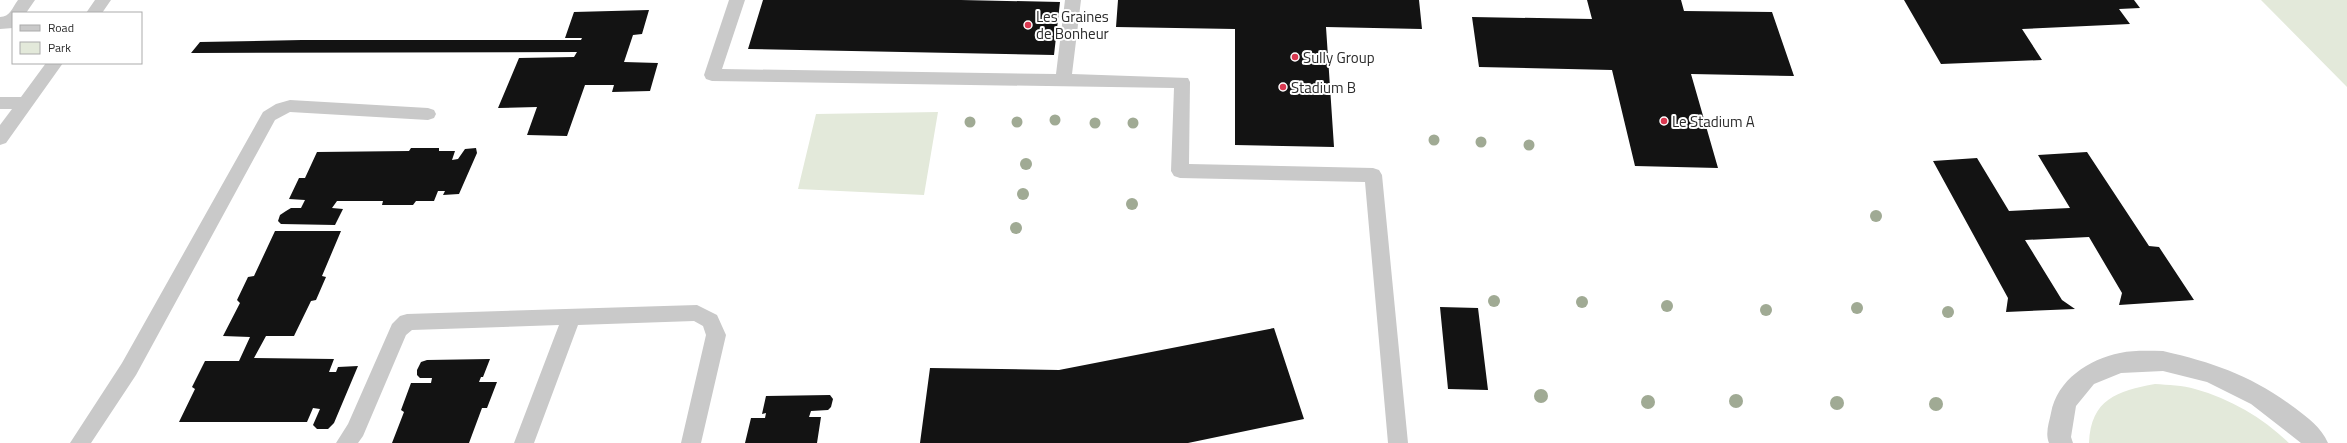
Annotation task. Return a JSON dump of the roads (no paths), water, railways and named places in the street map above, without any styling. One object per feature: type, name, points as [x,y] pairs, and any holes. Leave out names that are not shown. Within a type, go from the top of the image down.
[{"type":"street","points":[[2061,443],[2059,437],[2065,402],[2086,376],[2120,363],[2163,361],[2212,373],[2260,396],[2304,429],[2316,443]]},
{"type":"lane","points":[[17,12],[27,0]]},
{"type":"lane","points":[[95,12],[103,0]]},
{"type":"lane","points":[[737,0],[712,75],[1182,82],[1180,171],[1373,175],[1398,443]]},
{"type":"lane","points":[[1064,80],[1073,0]]},
{"type":"lane","points":[[0,138],[24,102],[54,64]]},
{"type":"lane","points":[[0,103],[24,102]]},
{"type":"lane","points":[[80,443],[129,369],[269,116],[282,108],[290,106],[428,114]]},
{"type":"lane","points":[[346,443],[356,430],[399,330],[407,322],[698,313],[710,321],[716,335],[691,443]]},
{"type":"lane","points":[[524,443],[572,316]]},
{"type":"place","name":"Les Graines de Bonheur","points":[[1028,25]]},
{"type":"place","name":"Sully Group","points":[[1295,57]]},
{"type":"place","name":"Stadium B","points":[[1283,87]]},
{"type":"place","name":"Le Stadium A","points":[[1664,121]]}]
